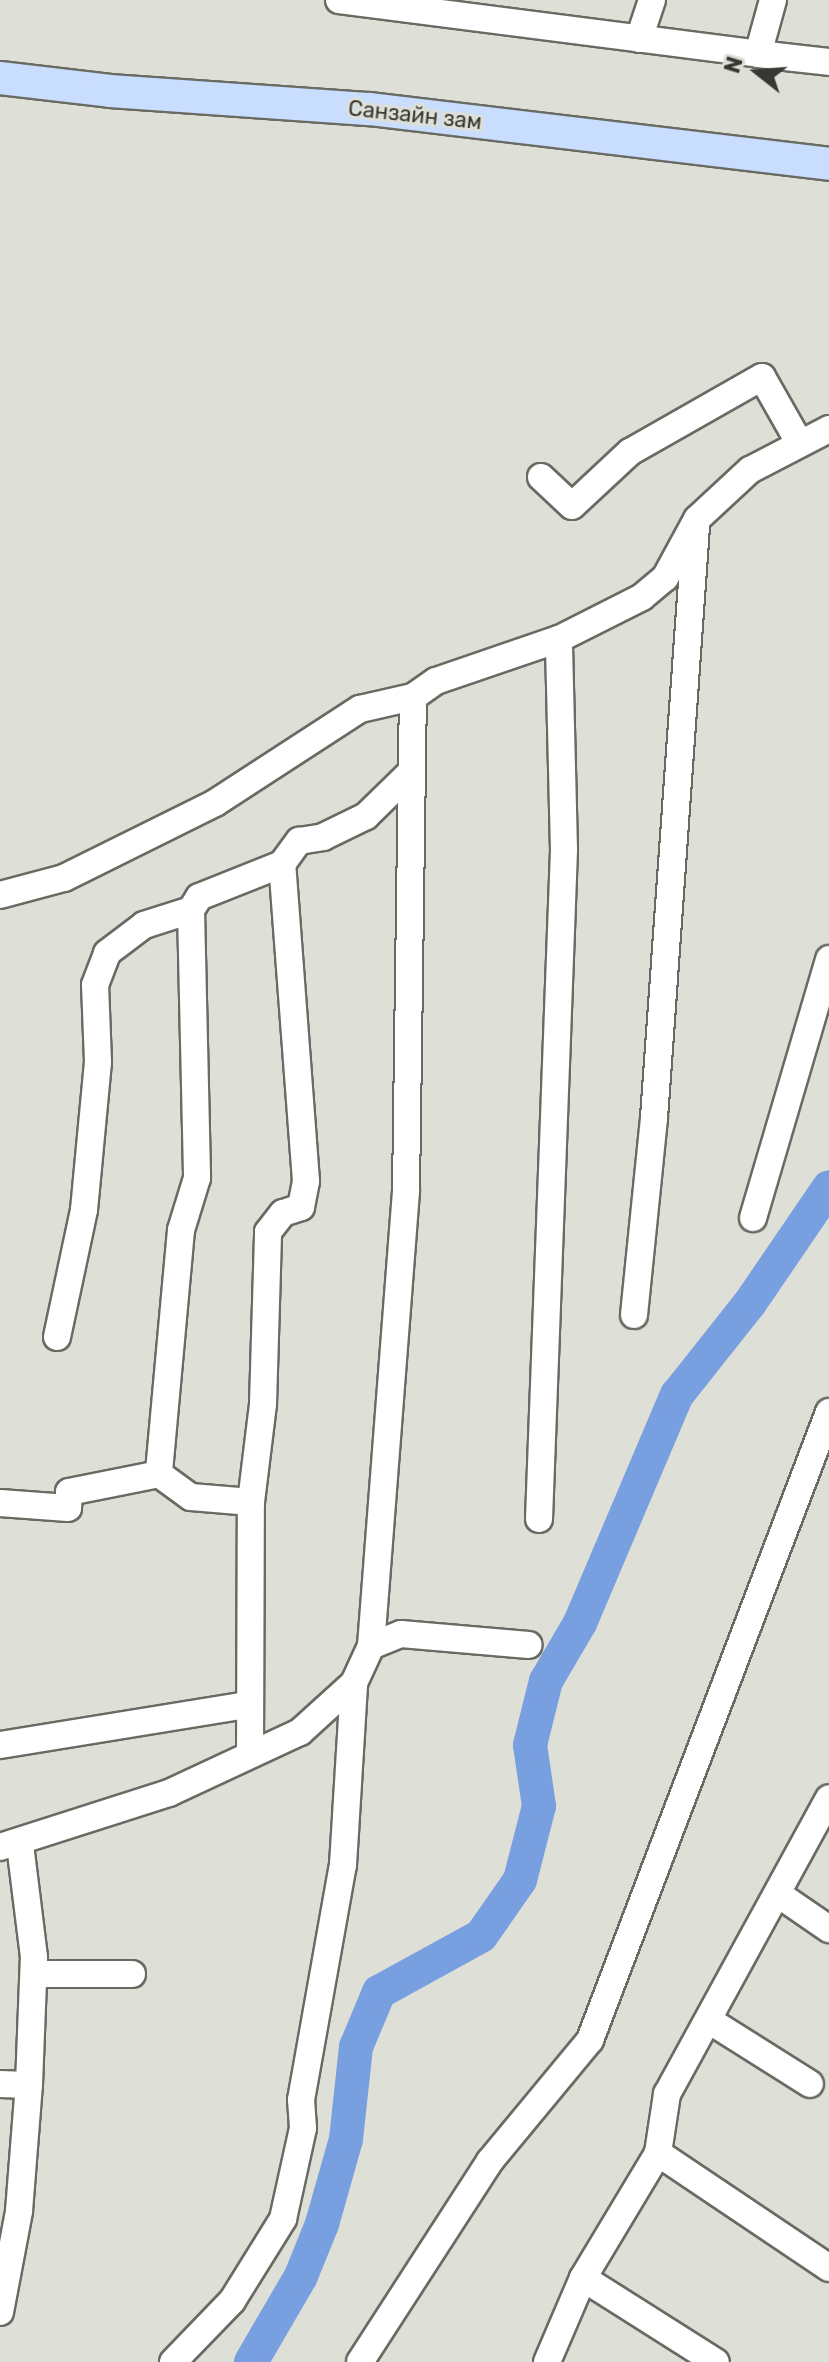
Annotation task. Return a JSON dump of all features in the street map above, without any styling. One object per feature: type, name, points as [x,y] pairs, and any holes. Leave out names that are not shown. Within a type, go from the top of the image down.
[{"type":"main road","name":"Санзайн зам","points":[[0,78],[110,91],[370,109],[829,164]]},
{"type":"street","points":[[339,0],[829,62]]},
{"type":"street","points":[[639,39],[652,0]]},
{"type":"street","points":[[758,54],[773,0]]},
{"type":"street","points":[[541,477],[572,506],[630,452],[762,377],[799,442]]},
{"type":"street","points":[[0,895],[64,878],[215,803],[360,709],[413,697],[436,681],[559,639],[642,597],[665,578],[697,519],[750,470],[829,429]]},
{"type":"street","points":[[634,1315],[656,1102],[697,519]]},
{"type":"street","points":[[539,1519],[564,850],[559,639]]},
{"type":"street","points":[[173,2362],[232,2301],[283,2219],[303,2128],[301,2100],[343,1865],[354,1683],[371,1646],[406,1191],[409,774],[413,697]]},
{"type":"street","points":[[159,1474],[181,1230],[197,1178],[191,910],[199,897],[282,864],[299,841],[323,837],[366,816],[409,774]]},
{"type":"street","points":[[250,1753],[251,1502],[263,1404],[268,1232],[283,1213],[301,1207],[306,1196],[282,864]]},
{"type":"street","points":[[57,1337],[84,1210],[98,1062],[95,985],[100,966],[107,953],[144,925],[191,910]]},
{"type":"street","points":[[753,1218],[829,959]]},
{"type":"street","points":[[360,2362],[490,2161],[590,2040],[829,1412]]},
{"type":"street","points":[[0,1503],[68,1508],[69,1492],[159,1474],[191,1497],[251,1502]]},
{"type":"street","points":[[371,1646],[401,1634],[529,1645]]},
{"type":"street","points":[[0,2312],[19,2211],[34,1974],[10,1846],[169,1793],[300,1732],[354,1683]]},
{"type":"street","points":[[0,1745],[248,1705]]},
{"type":"street","points":[[547,2362],[583,2278],[658,2153],[667,2094],[710,2021],[829,1798]]},
{"type":"street","points":[[778,1894],[829,1929]]},
{"type":"street","points":[[34,1974],[132,1974]]},
{"type":"street","points":[[710,2021],[810,2084]]},
{"type":"street","points":[[0,2084],[29,2085]]},
{"type":"street","points":[[658,2153],[829,2268]]},
{"type":"street","points":[[583,2278],[716,2362]]},
{"type":"waterway","points":[[251,2362],[301,2276],[322,2224],[346,2139],[356,2047],[379,1992],[481,1936],[520,1880],[539,1806],[530,1745],[546,1681],[580,1623],[677,1395],[750,1303],[829,1187]]}]
